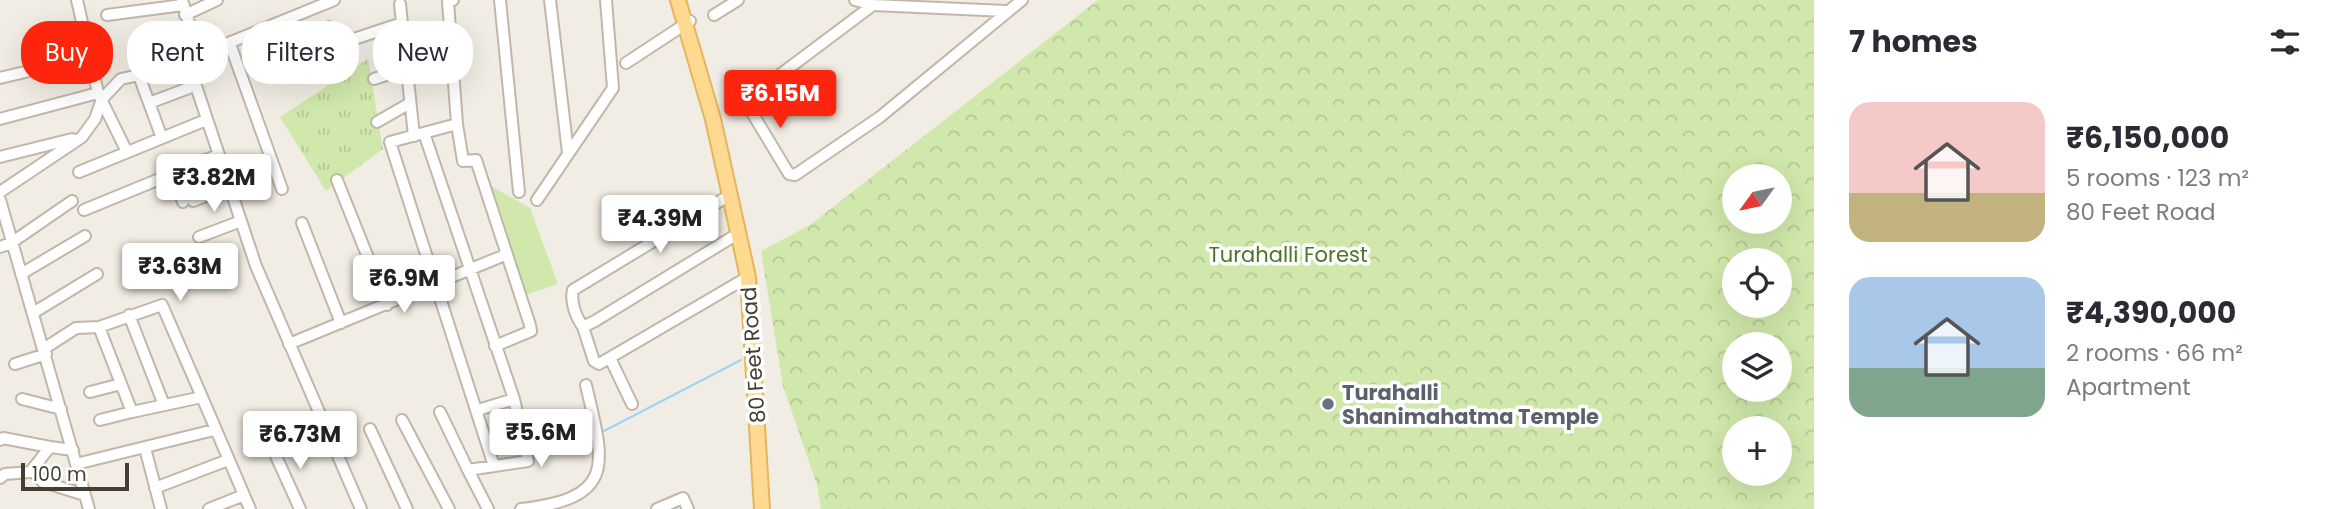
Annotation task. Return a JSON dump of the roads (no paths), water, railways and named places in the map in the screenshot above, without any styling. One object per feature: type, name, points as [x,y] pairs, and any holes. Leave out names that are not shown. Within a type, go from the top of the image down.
[{"type":"main road","name":"80 Feet Road","points":[[678,0],[688,22],[718,117],[753,276],[767,509]]},
{"type":"main road","name":"80 Feet Road","points":[[684,0],[748,277],[762,509]]},
{"type":"street","points":[[77,0],[81,21]]},
{"type":"street","points":[[107,15],[183,7],[217,0]]},
{"type":"street","points":[[282,189],[230,44],[334,0]]},
{"type":"street","points":[[453,0],[447,2],[457,124],[463,161],[475,160],[531,331],[495,346]]},
{"type":"street","points":[[500,0],[519,192]]},
{"type":"street","points":[[550,0],[568,153]]},
{"type":"street","points":[[537,200],[613,88],[606,0]]},
{"type":"street","points":[[714,15],[738,0]]},
{"type":"street","points":[[855,0],[873,5],[1006,12]]},
{"type":"street","points":[[873,5],[745,102],[792,176],[880,117],[1022,0]]},
{"type":"street","points":[[400,4],[402,21]]},
{"type":"street","points":[[626,63],[688,22]]},
{"type":"street","points":[[0,78],[21,73]]},
{"type":"street","points":[[0,119],[100,96],[127,77]]},
{"type":"street","points":[[97,84],[127,152]]},
{"type":"street","points":[[142,84],[162,138]]},
{"type":"street","points":[[408,84],[410,103],[419,134],[514,399],[528,461],[468,470]]},
{"type":"street","points":[[149,103],[194,86],[241,221],[289,344],[361,509]]},
{"type":"street","points":[[0,191],[82,137],[95,119],[100,96]]},
{"type":"street","points":[[377,122],[410,103]]},
{"type":"street","points":[[79,172],[206,120]]},
{"type":"street","points":[[457,124],[390,142],[494,466]]},
{"type":"street","points":[[0,157],[82,137]]},
{"type":"street","points":[[85,210],[218,155]]},
{"type":"street","points":[[172,174],[188,202],[229,187]]},
{"type":"street","points":[[337,180],[387,305]]},
{"type":"street","points":[[730,195],[573,290],[571,296],[596,363],[610,358],[748,277]]},
{"type":"street","points":[[0,200],[5,245],[21,274],[46,351],[89,509]]},
{"type":"street","points":[[5,245],[72,201]]},
{"type":"street","points":[[198,237],[241,221]]},
{"type":"street","points":[[302,223],[341,323]]},
{"type":"street","points":[[583,327],[739,233]]},
{"type":"street","points":[[21,274],[85,236]]},
{"type":"street","points":[[289,344],[505,255]]},
{"type":"street","points":[[33,313],[97,274]]},
{"type":"street","points":[[15,364],[46,351],[76,328],[99,327],[159,305],[166,308],[214,430],[250,509]]},
{"type":"street","points":[[129,316],[164,405]]},
{"type":"street","points":[[99,327],[132,412]]},
{"type":"street","points":[[610,358],[632,404]]},
{"type":"street","points":[[90,392],[121,384]]},
{"type":"street","points":[[521,509],[567,501],[589,487],[597,474],[600,447],[586,385]]},
{"type":"street","points":[[100,420],[202,397]]},
{"type":"street","points":[[22,399],[61,409]]},
{"type":"street","points":[[478,410],[514,399]]},
{"type":"street","points":[[440,412],[488,509]]},
{"type":"street","points":[[402,420],[449,509]]},
{"type":"street","points":[[370,429],[407,509]]},
{"type":"street","points":[[76,464],[214,430]]},
{"type":"street","points":[[0,440],[3,438],[73,450]]},
{"type":"street","points":[[271,445],[300,509]]},
{"type":"street","points":[[0,478],[5,474],[27,474],[50,447]]},
{"type":"street","points":[[145,447],[161,509]]},
{"type":"street","points":[[156,488],[228,460]]},
{"type":"street","points":[[32,470],[43,482],[85,495]]},
{"type":"street","points":[[209,509],[244,495]]},
{"type":"street","points":[[657,509],[683,498],[688,509]]},
{"type":"waterway","points":[[604,431],[741,360]]},
{"type":"place","name":"Turahalli Shanimahatma Temple","points":[[1328,404]]},
{"type":"park label","name":"Turahalli Forest","points":[[1288,254]]}]
